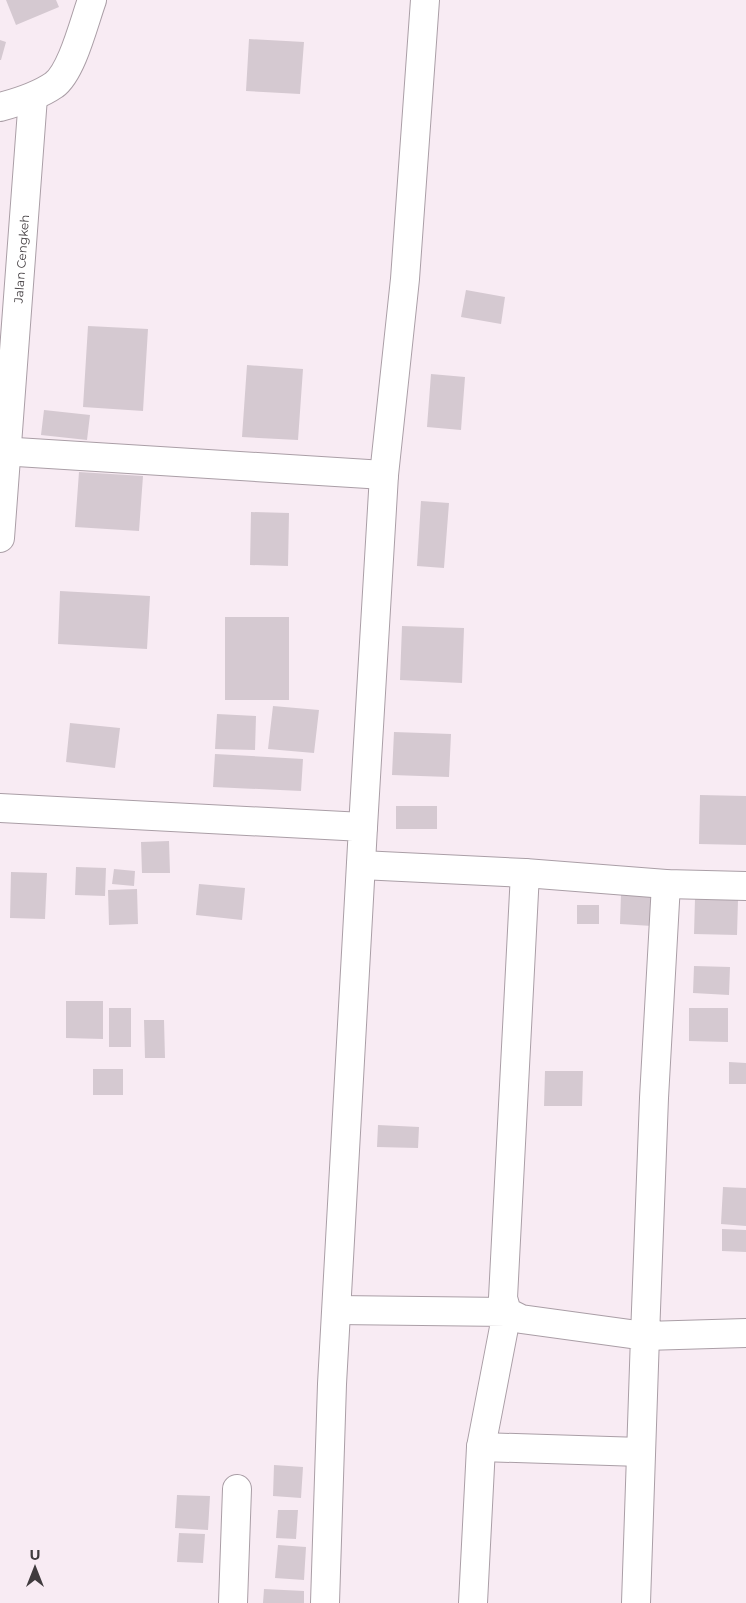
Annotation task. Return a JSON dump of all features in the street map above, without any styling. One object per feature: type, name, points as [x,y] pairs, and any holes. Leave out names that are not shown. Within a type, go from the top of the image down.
[{"type":"street","points":[[0,108],[33,97],[55,84],[68,67],[92,0]]},
{"type":"street","points":[[325,1603],[332,1384],[384,474],[405,280],[425,0]]},
{"type":"street","name":"Jalan Cengkeh","points":[[0,538],[3,452],[33,97]]},
{"type":"street","points":[[3,452],[384,474]]},
{"type":"street","points":[[0,808],[363,827]]},
{"type":"street","points":[[361,865],[525,873],[666,884],[746,886]]},
{"type":"street","points":[[473,1603],[481,1447],[507,1312],[503,1298],[525,873]]},
{"type":"street","points":[[636,1603],[654,1098],[666,884]]},
{"type":"street","points":[[337,1310],[507,1312],[521,1319],[645,1336],[746,1334]]},
{"type":"street","points":[[481,1447],[641,1452]]},
{"type":"street","points":[[232,1603],[238,1488]]},
{"type":"building","points":[[6,0],[56,0],[59,7],[16,25]]},
{"type":"building","points":[[249,39],[304,42],[300,94],[246,91]]},
{"type":"building","points":[[0,40],[6,42],[1,60],[0,60]]},
{"type":"building","points":[[466,290],[505,297],[501,324],[461,317]]},
{"type":"building","points":[[88,326],[148,329],[143,411],[83,407]]},
{"type":"building","points":[[247,365],[303,369],[298,440],[242,437]]},
{"type":"building","points":[[431,374],[465,377],[461,430],[427,427]]},
{"type":"building","points":[[44,410],[90,415],[87,440],[41,435]]},
{"type":"building","points":[[79,472],[143,476],[139,531],[75,527]]},
{"type":"building","points":[[421,501],[449,503],[444,568],[417,566]]},
{"type":"building","points":[[251,512],[289,513],[288,566],[250,565]]},
{"type":"building","points":[[60,591],[150,596],[147,649],[58,644]]},
{"type":"building","points":[[225,617],[289,617],[289,700],[225,700]]},
{"type":"building","points":[[402,626],[464,628],[462,683],[400,680]]},
{"type":"building","points":[[273,706],[319,710],[314,753],[268,749]]},
{"type":"building","points":[[217,714],[256,716],[255,750],[215,749]]},
{"type":"building","points":[[70,723],[120,728],[115,768],[66,762]]},
{"type":"building","points":[[394,732],[451,734],[449,777],[392,775]]},
{"type":"building","points":[[215,754],[303,759],[301,791],[213,787]]},
{"type":"building","points":[[700,795],[746,796],[746,845],[699,844]]},
{"type":"building","points":[[396,806],[437,806],[437,829],[396,829]]},
{"type":"building","points":[[169,841],[170,873],[142,873],[141,842]]},
{"type":"building","points":[[76,867],[106,868],[105,896],[75,895]]},
{"type":"building","points":[[114,869],[135,871],[134,886],[112,884]]},
{"type":"building","points":[[11,872],[47,873],[45,919],[10,918]]},
{"type":"building","points":[[199,884],[245,888],[242,920],[196,915]]},
{"type":"building","points":[[137,889],[138,924],[109,925],[108,890]]},
{"type":"building","points":[[621,894],[654,895],[652,926],[620,924]]},
{"type":"building","points":[[695,899],[738,900],[737,935],[694,934]]},
{"type":"building","points":[[577,905],[599,905],[599,924],[577,924]]},
{"type":"building","points":[[694,966],[730,967],[729,995],[693,993]]},
{"type":"building","points":[[66,1001],[103,1001],[103,1039],[66,1038]]},
{"type":"building","points":[[109,1008],[131,1008],[131,1047],[109,1047]]},
{"type":"building","points":[[689,1008],[728,1008],[728,1042],[689,1041]]},
{"type":"building","points":[[144,1020],[164,1020],[165,1058],[145,1058]]},
{"type":"building","points":[[729,1062],[746,1063],[746,1084],[729,1084]]},
{"type":"building","points":[[93,1069],[123,1069],[123,1095],[93,1095]]},
{"type":"building","points":[[545,1071],[583,1071],[582,1106],[544,1106]]},
{"type":"building","points":[[378,1125],[419,1127],[418,1148],[377,1147]]},
{"type":"building","points":[[723,1187],[746,1188],[746,1226],[721,1224]]},
{"type":"building","points":[[722,1229],[746,1230],[746,1252],[722,1251]]},
{"type":"building","points":[[274,1465],[303,1467],[301,1498],[273,1496]]},
{"type":"building","points":[[177,1495],[210,1496],[208,1530],[175,1528]]},
{"type":"building","points":[[278,1510],[298,1510],[296,1539],[276,1538]]},
{"type":"building","points":[[179,1533],[205,1534],[203,1563],[177,1562]]},
{"type":"building","points":[[278,1545],[306,1547],[304,1580],[275,1578]]},
{"type":"building","points":[[264,1589],[304,1591],[304,1603],[263,1603]]}]
